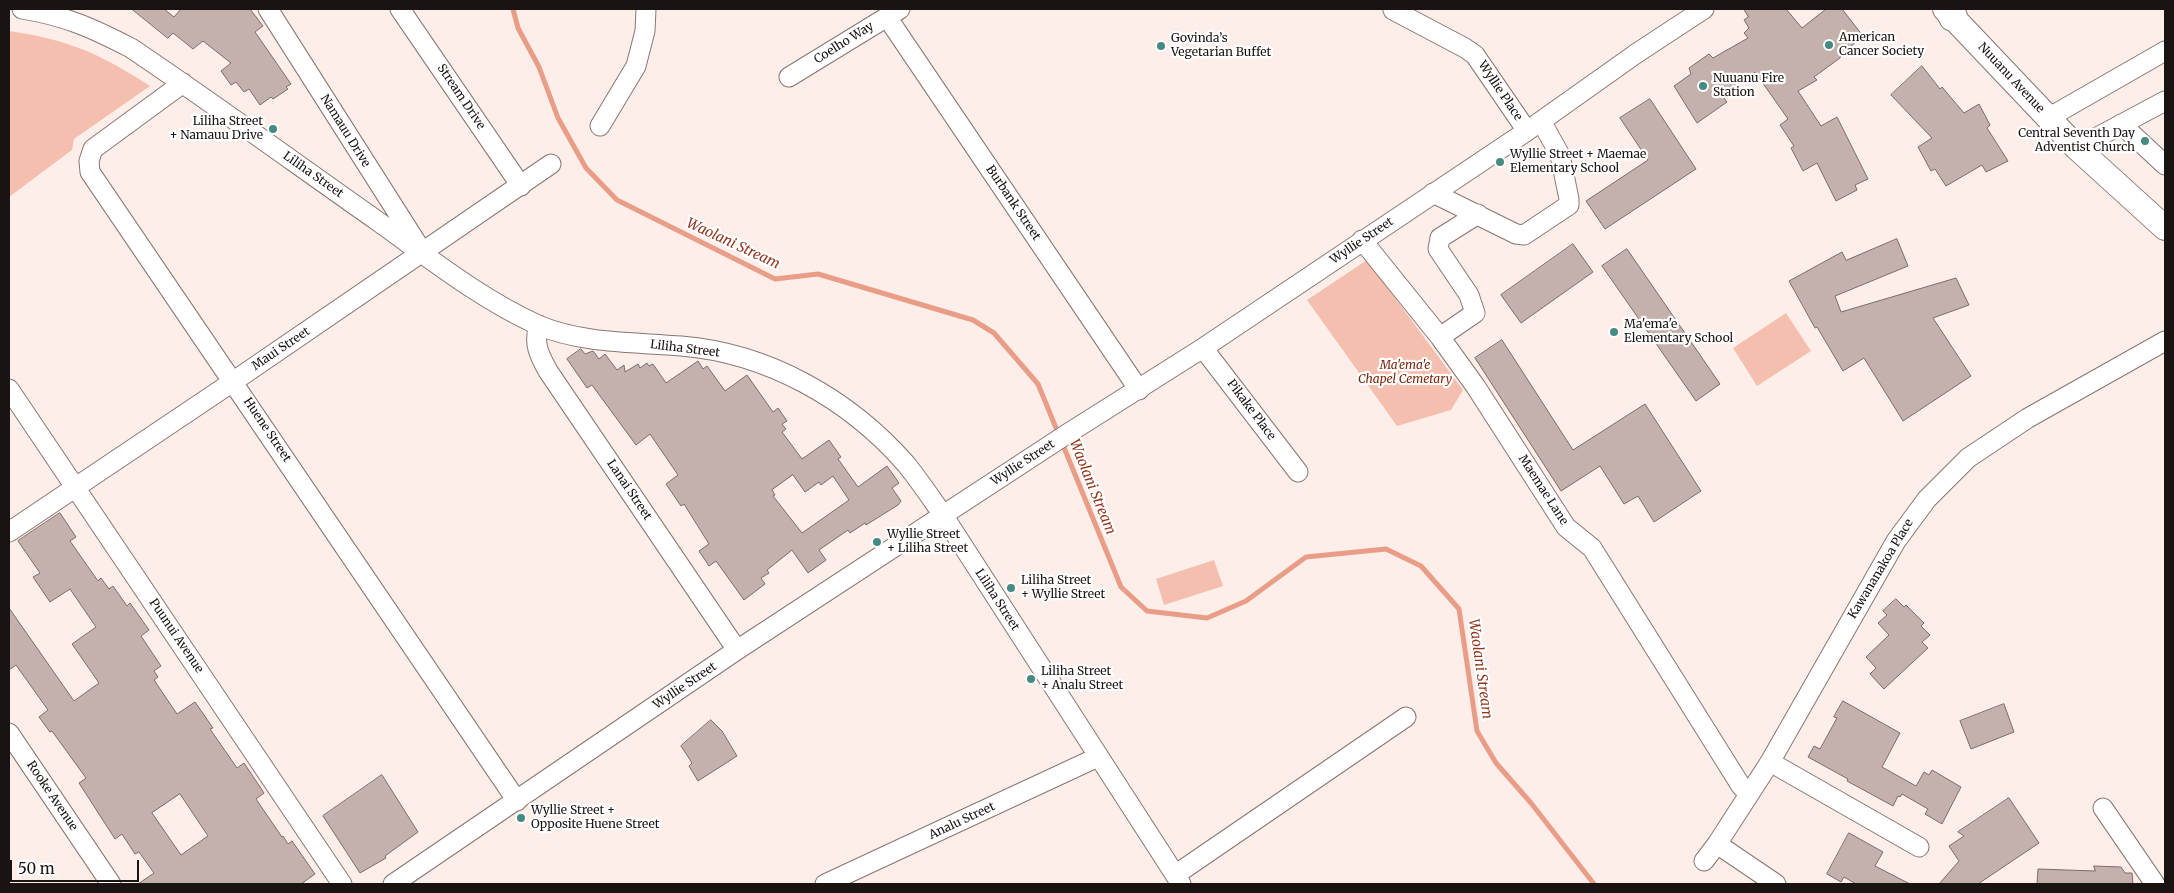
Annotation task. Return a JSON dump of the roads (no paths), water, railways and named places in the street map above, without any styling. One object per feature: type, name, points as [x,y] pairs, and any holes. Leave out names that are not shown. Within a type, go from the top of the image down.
[{"type":"main road","name":"Nuuanu Avenue","points":[[1950,12],[2077,148],[2165,228]]},
{"type":"street","name":"Liliha Street","points":[[22,9],[51,14],[90,27],[131,48],[422,253],[486,296],[539,325],[608,341],[709,350],[759,363],[794,378],[834,400],[861,420],[907,465],[943,515],[1178,880]]},
{"type":"street","name":"Namauu Drive","points":[[268,9],[422,253]]},
{"type":"street","name":"Stream Drive","points":[[400,9],[521,186]]},
{"type":"street","points":[[600,126],[636,66],[645,31],[646,9]]},
{"type":"street","name":"Wyllie Street","points":[[393,884],[737,650],[1067,434],[1140,390],[1203,348],[1534,126],[1637,53],[1704,9]]},
{"type":"street","name":"Wyllie Place","points":[[1393,10],[1476,55],[1560,155],[1569,205],[1524,235],[1516,234],[1478,214]]},
{"type":"street","name":"Coelho Way","points":[[789,77],[894,13]]},
{"type":"street","name":"Burbank Street","points":[[894,13],[1140,390]]},
{"type":"street","points":[[2048,118],[2165,51]]},
{"type":"street","name":"Huene Street","points":[[183,84],[93,150],[89,161],[90,172],[234,381],[517,801]]},
{"type":"street","points":[[2077,148],[2165,101]]},
{"type":"street","points":[[2121,124],[2165,165]]},
{"type":"street","name":"Maui Street","points":[[9,532],[551,164]]},
{"type":"street","points":[[1433,193],[1478,214]]},
{"type":"street","points":[[1440,337],[1474,312],[1469,295],[1438,249],[1440,238],[1478,214]]},
{"type":"street","name":"Maemae Lane","points":[[1362,240],[1440,337],[1476,387],[1566,527],[1592,548],[1741,786],[1749,792]]},
{"type":"street","name":"Lanai Street","points":[[539,325],[536,335],[536,347],[548,371],[737,650]]},
{"type":"street","name":"Kawananakoa Place","points":[[1704,861],[1718,844],[1749,792],[1770,762],[1896,541],[1927,499],[1975,453],[2028,418],[2165,341]]},
{"type":"street","name":"Pikake Place","points":[[1203,348],[1298,472]]},
{"type":"street","name":"Puunui Avenue","points":[[9,389],[342,884]]},
{"type":"street","points":[[1178,880],[1406,717]]},
{"type":"street","name":"Rooke Avenue","points":[[9,733],[111,884]]},
{"type":"street","name":"Analu Street","points":[[825,884],[1098,757]]},
{"type":"street","points":[[1770,762],[1919,847]]},
{"type":"street","points":[[2103,808],[2155,884]]},
{"type":"street","points":[[1718,844],[1776,884]]},
{"type":"waterway","name":"Waolani Stream","points":[[513,9],[518,28],[539,67],[558,118],[586,168],[617,200],[775,279],[818,274],[973,320],[994,333],[1038,384],[1121,587],[1147,611],[1207,618],[1246,601],[1306,557],[1386,549],[1421,566],[1459,609],[1477,731],[1496,763],[1531,803],[1594,884]]},
{"type":"place","name":"American Cancer Society","points":[[1829,45]]},
{"type":"place","name":"Govinda’s Vegetarian Buffet","points":[[1161,46]]},
{"type":"place","name":"Nuuanu Fire Station","points":[[1703,86]]},
{"type":"place","name":"Liliha Street + Namauu Drive","points":[[273,129]]},
{"type":"place","name":"Central Seventh Day Adventist Church","points":[[2145,141]]},
{"type":"place","name":"Wyllie Street + Maemae Elementary School","points":[[1500,162]]},
{"type":"place","name":"Ma'ema'e Elementary School","points":[[1614,332]]},
{"type":"place","name":"Wyllie Street + Liliha Street","points":[[877,542]]},
{"type":"place","name":"Liliha Street + Wyllie Street","points":[[1011,588]]},
{"type":"place","name":"Liliha Street + Analu Street","points":[[1031,679]]},
{"type":"place","name":"Wyllie Street + Opposite Huene Street","points":[[521,818]]},
{"type":"park label","name":"Ma'ema'e Chapel Cemetary","points":[[1405,373]]}]
